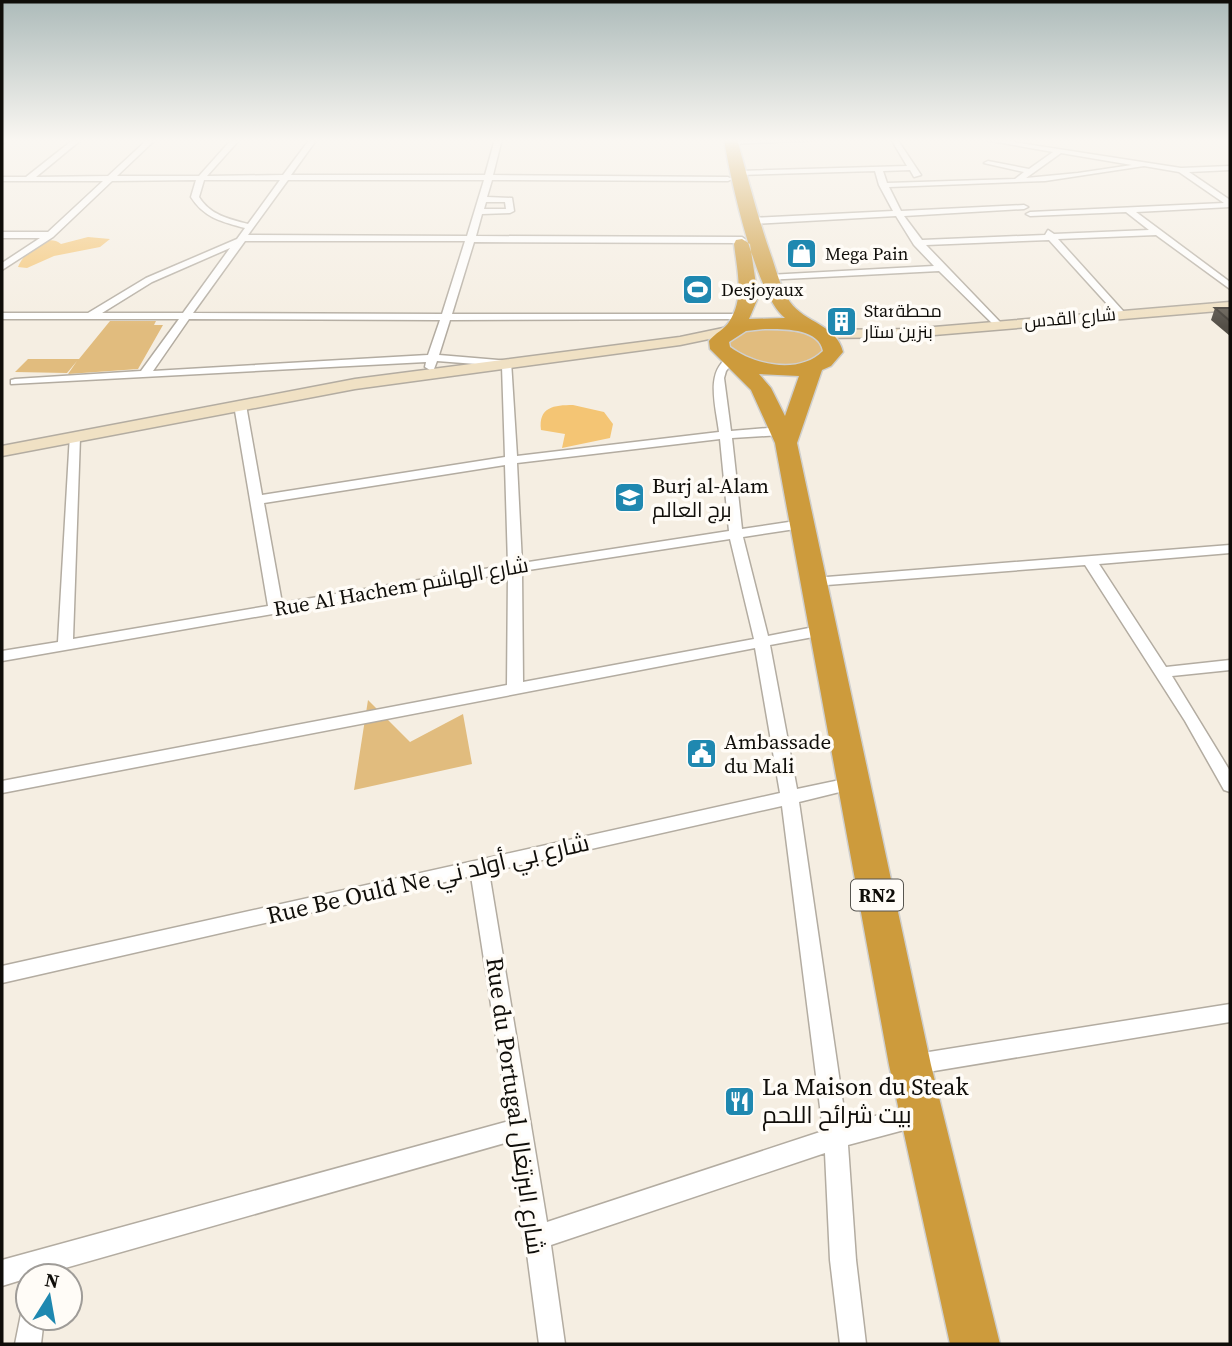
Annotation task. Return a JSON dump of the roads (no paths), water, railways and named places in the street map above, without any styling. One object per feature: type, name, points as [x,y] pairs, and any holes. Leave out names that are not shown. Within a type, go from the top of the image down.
[{"type":"highway","points":[[737,202],[749,298],[735,325],[721,337],[718,345],[731,359],[774,370],[836,355]]},
{"type":"highway","points":[[744,202],[768,278],[780,304],[834,347],[836,355],[783,437]]},
{"type":"highway","points":[[735,325],[773,323],[817,332]]},
{"type":"highway","name":"RN2","points":[[731,359],[761,388],[783,437],[910,1065],[975,1344]]},
{"type":"street","points":[[2,267],[50,235],[84,202]]},
{"type":"street","points":[[197,202],[213,216],[251,227]]},
{"type":"street","points":[[145,374],[269,202]]},
{"type":"street","points":[[431,366],[481,202]]},
{"type":"street","points":[[479,212],[510,211],[509,202]]},
{"type":"street","points":[[891,202],[916,243],[997,325]]},
{"type":"street","points":[[751,220],[897,214],[1021,203],[1127,209],[1230,204]]},
{"type":"street","points":[[1021,203],[1121,314]]},
{"type":"street","points":[[1127,209],[1230,286]]},
{"type":"street","points":[[916,243],[1158,232]]},
{"type":"street","points":[[2,235],[50,235]]},
{"type":"street","points":[[90,316],[131,289],[242,240],[742,240]]},
{"type":"street","points":[[768,278],[941,268]]},
{"type":"street","name":"شارع القدس","points":[[836,355],[910,333],[1230,306]]},
{"type":"street","points":[[2,316],[447,317],[735,325]]},
{"type":"street","points":[[15,382],[145,374],[507,363],[614,350],[735,325]]},
{"type":"street","points":[[817,332],[910,333]]},
{"type":"street","points":[[614,350],[686,349],[731,359],[721,370],[719,378],[736,534],[762,642],[790,799],[836,1138],[853,1344]]},
{"type":"street","points":[[507,363],[515,688]]},
{"type":"street","points":[[2,451],[431,366]]},
{"type":"street","points":[[240,405],[276,609]]},
{"type":"street","points":[[257,500],[510,461],[725,434],[783,437]]},
{"type":"street","points":[[65,645],[74,437]]},
{"type":"street","name":"Rue Al Hachem شارع الهاشم","points":[[2,656],[514,568],[802,524]]},
{"type":"street","points":[[814,582],[1230,549]]},
{"type":"street","points":[[1090,561],[1230,786]]},
{"type":"street","points":[[2,787],[824,630]]},
{"type":"street","points":[[1161,672],[1230,665]]},
{"type":"street","name":"Rue Be Ould Ne شارع بي أولد ني","points":[[2,974],[855,783]]},
{"type":"street","name":"Rue du Portugal شارع البرتغال","points":[[479,867],[522,1128],[535,1238],[552,1344]]},
{"type":"street","points":[[910,1065],[1230,1013]]},
{"type":"street","points":[[535,1238],[836,1138],[921,1114]]},
{"type":"street","points":[[64,1262],[522,1128]]},
{"type":"place","name":"Mega Pain","points":[[802,254]]},
{"type":"place","name":"Desjoyaux","points":[[698,290]]},
{"type":"place","name":"Starمحطة بنزين ستار","points":[[841,321]]},
{"type":"place","name":"Burj al-Alam برج العالم","points":[[629,498]]},
{"type":"place","name":"Ambassade du Mali","points":[[701,754]]},
{"type":"place","name":"La Maison du Steak بيت شرائح اللحم","points":[[739,1101]]}]
